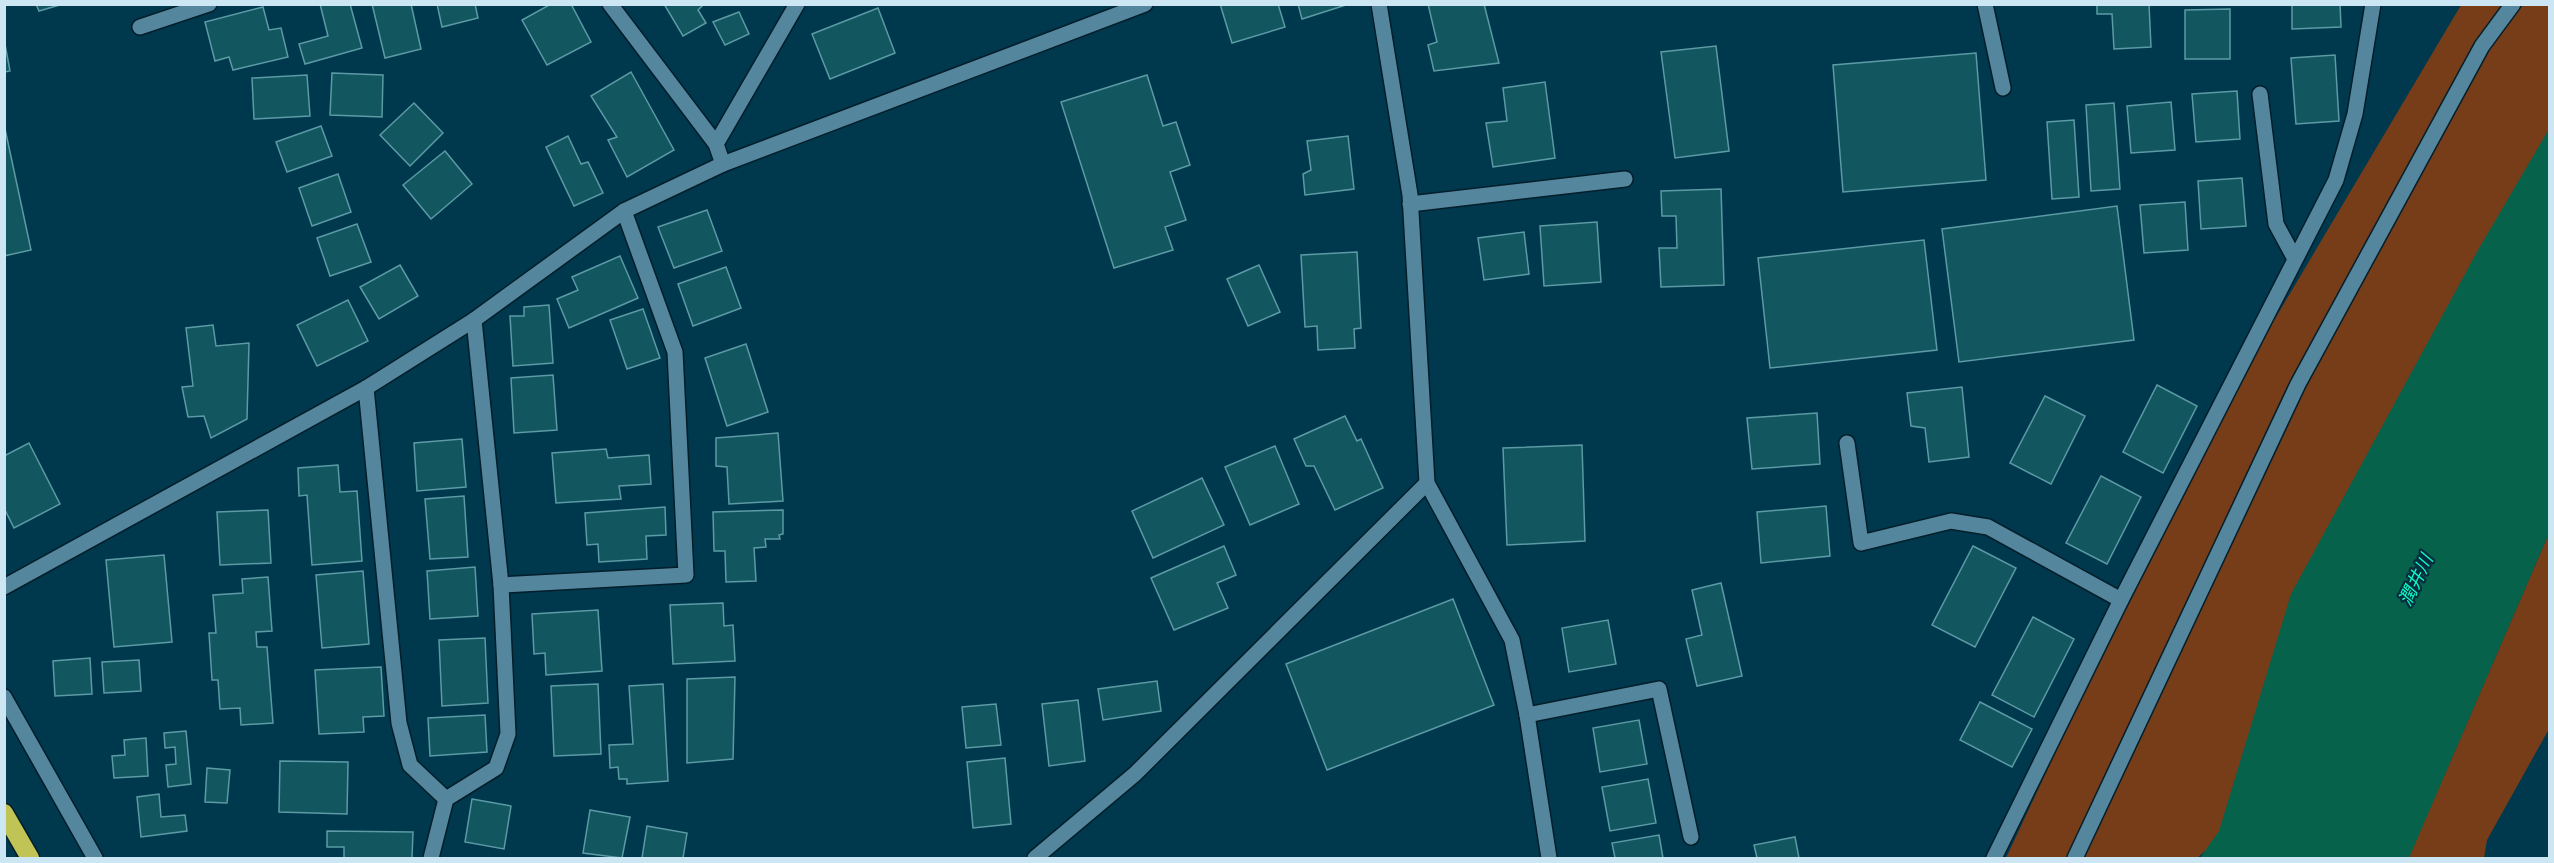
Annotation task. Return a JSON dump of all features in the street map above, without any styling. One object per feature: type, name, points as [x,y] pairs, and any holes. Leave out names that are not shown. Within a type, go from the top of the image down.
[{"type":"highway","points":[[4,813],[30,858]]},
{"type":"street","points":[[140,27],[209,4]]},
{"type":"street","points":[[610,4],[716,144],[723,164]]},
{"type":"street","points":[[716,144],[796,4]]},
{"type":"street","points":[[4,587],[366,388],[474,320],[624,211],[723,164],[1144,4]]},
{"type":"street","points":[[1379,4],[1410,204],[1427,483],[1512,640],[1527,715],[1549,858]]},
{"type":"street","points":[[1985,4],[2002,88]]},
{"type":"street","points":[[1994,858],[2121,600],[2336,180],[2355,114],[2373,4]]},
{"type":"street","points":[[2074,858],[2298,384],[2482,46],[2513,4]]},
{"type":"street","points":[[2260,94],[2276,224],[2295,259]]},
{"type":"street","points":[[1410,204],[1625,179]]},
{"type":"street","points":[[501,585],[686,575],[675,352],[624,211]]},
{"type":"street","points":[[431,858],[446,800],[496,768],[508,734],[501,585],[474,320]]},
{"type":"street","points":[[366,388],[399,723],[410,765],[446,800]]},
{"type":"street","points":[[1847,443],[1861,543],[1951,521],[1988,527],[2121,600]]},
{"type":"street","points":[[1035,858],[1135,774],[1427,483]]},
{"type":"street","points":[[1527,715],[1659,689],[1691,837]]},
{"type":"street","points":[[4,697],[95,858]]},
{"type":"shaded area","points":[[2461,5],[2549,5],[2549,138],[2219,839],[2197,858],[2006,858],[2196,452]]},
{"type":"shaded area","points":[[2549,533],[2549,729],[2487,840],[2484,858],[2404,858],[2441,783]]},
{"type":"water","name":"潤井川","points":[[2549,129],[2549,533],[2409,858],[2200,858],[2219,831],[2291,594],[2478,250]]},
{"type":"building","points":[[36,4],[63,4],[39,11]]},
{"type":"building","points":[[320,4],[350,4],[362,48],[305,64],[299,44],[328,36]]},
{"type":"building","points":[[372,4],[411,4],[421,49],[385,58]]},
{"type":"building","points":[[437,4],[475,4],[478,18],[442,27]]},
{"type":"building","points":[[551,4],[571,4],[591,42],[547,65],[522,20]]},
{"type":"building","points":[[664,4],[704,4],[698,10],[706,23],[683,36]]},
{"type":"building","points":[[1220,4],[1278,4],[1285,27],[1232,43]]},
{"type":"building","points":[[1298,4],[1349,4],[1302,19]]},
{"type":"building","points":[[1428,4],[1484,4],[1499,63],[1434,71],[1428,45],[1437,42]]},
{"type":"building","points":[[2097,4],[2149,4],[2151,47],[2114,49],[2112,14],[2097,14]]},
{"type":"building","points":[[2292,4],[2340,4],[2341,27],[2292,29]]},
{"type":"building","points":[[263,7],[269,30],[281,28],[288,57],[233,70],[229,57],[215,61],[205,22]]},
{"type":"building","points":[[878,8],[895,53],[830,79],[812,34]]},
{"type":"building","points":[[2230,9],[2230,59],[2185,59],[2185,10]]},
{"type":"building","points":[[739,12],[749,34],[725,45],[713,22]]},
{"type":"building","points":[[4,39],[10,71],[4,72]]},
{"type":"building","points":[[1716,46],[1729,151],[1675,158],[1661,52]]},
{"type":"building","points":[[1976,53],[1986,180],[1843,192],[1833,65]]},
{"type":"building","points":[[2335,55],[2339,121],[2296,124],[2291,58]]},
{"type":"building","points":[[631,72],[674,150],[627,177],[608,140],[617,137],[591,96]]},
{"type":"building","points":[[332,73],[383,75],[382,117],[330,115]]},
{"type":"building","points":[[307,75],[310,116],[254,119],[252,78]]},
{"type":"building","points":[[1147,75],[1163,126],[1176,122],[1190,165],[1170,172],[1186,220],[1165,227],[1173,250],[1114,268],[1061,102]]},
{"type":"building","points":[[1545,82],[1555,158],[1493,167],[1486,123],[1507,121],[1503,88]]},
{"type":"building","points":[[2237,91],[2240,139],[2196,142],[2192,94]]},
{"type":"building","points":[[2171,102],[2175,150],[2131,153],[2127,106]]},
{"type":"building","points":[[414,103],[443,133],[410,166],[380,135]]},
{"type":"building","points":[[2114,103],[2120,189],[2091,191],[2086,105]]},
{"type":"building","points":[[2074,120],[2079,197],[2052,199],[2047,122]]},
{"type":"building","points":[[4,124],[31,250],[4,256]]},
{"type":"building","points":[[321,126],[332,156],[287,172],[276,142]]},
{"type":"building","points":[[568,136],[581,164],[588,162],[603,193],[574,206],[546,147]]},
{"type":"building","points":[[1348,136],[1354,189],[1305,195],[1303,174],[1311,170],[1307,141]]},
{"type":"building","points":[[445,151],[472,184],[431,219],[403,185]]},
{"type":"building","points":[[338,174],[351,212],[312,226],[299,188]]},
{"type":"building","points":[[2242,178],[2246,226],[2201,229],[2198,181]]},
{"type":"building","points":[[1721,189],[1724,285],[1661,287],[1659,248],[1677,248],[1676,216],[1662,216],[1661,191]]},
{"type":"building","points":[[2185,202],[2188,250],[2144,253],[2140,205]]},
{"type":"building","points":[[2117,206],[2134,340],[1959,362],[1942,229]]},
{"type":"building","points":[[707,210],[722,251],[674,268],[658,227]]},
{"type":"building","points":[[1597,222],[1601,282],[1544,286],[1540,226]]},
{"type":"building","points":[[357,224],[371,262],[330,276],[317,238]]},
{"type":"building","points":[[1524,232],[1529,274],[1484,280],[1478,238]]},
{"type":"building","points":[[1924,240],[1937,350],[1770,368],[1758,258]]},
{"type":"building","points":[[1357,252],[1361,328],[1354,329],[1355,348],[1318,350],[1317,326],[1305,327],[1301,255]]},
{"type":"building","points":[[620,256],[638,298],[569,328],[557,299],[578,290],[572,277]]},
{"type":"building","points":[[400,265],[418,296],[379,319],[360,287]]},
{"type":"building","points":[[1259,265],[1280,312],[1248,326],[1227,279]]},
{"type":"building","points":[[726,267],[741,308],[693,326],[678,284]]},
{"type":"building","points":[[348,300],[368,341],[317,366],[297,325]]},
{"type":"building","points":[[549,305],[553,363],[513,366],[510,316],[524,316],[524,307]]},
{"type":"building","points":[[643,309],[660,358],[627,369],[610,320]]},
{"type":"building","points":[[213,325],[216,346],[249,343],[247,419],[211,438],[204,416],[188,417],[182,387],[193,386],[186,328]]},
{"type":"building","points":[[746,344],[768,412],[727,426],[705,358]]},
{"type":"building","points":[[553,375],[557,430],[514,433],[511,378]]},
{"type":"building","points":[[2157,385],[2197,406],[2163,473],[2123,452]]},
{"type":"building","points":[[1962,387],[1969,457],[1929,462],[1925,428],[1911,426],[1907,393]]},
{"type":"building","points":[[2045,396],[2085,416],[2051,484],[2010,463]]},
{"type":"building","points":[[1817,413],[1820,464],[1752,469],[1747,418]]},
{"type":"building","points":[[1345,416],[1357,441],[1361,439],[1383,488],[1335,510],[1314,466],[1306,466],[1294,439]]},
{"type":"building","points":[[778,433],[783,501],[729,504],[727,467],[716,466],[716,438]]},
{"type":"building","points":[[462,439],[466,487],[417,491],[414,443]]},
{"type":"building","points":[[29,443],[60,504],[14,528],[4,508],[4,456]]},
{"type":"building","points":[[1582,445],[1585,541],[1507,545],[1503,448]]},
{"type":"building","points":[[1275,446],[1299,504],[1250,525],[1225,467]]},
{"type":"building","points":[[606,449],[608,458],[649,455],[651,484],[619,486],[621,499],[556,503],[552,453]]},
{"type":"building","points":[[338,465],[340,492],[357,491],[362,561],[312,565],[307,495],[299,496],[298,468]]},
{"type":"building","points":[[2101,476],[2141,497],[2107,564],[2066,543]]},
{"type":"building","points":[[1202,478],[1224,525],[1153,558],[1132,511]]},
{"type":"building","points":[[464,496],[468,557],[430,559],[425,499]]},
{"type":"building","points":[[1826,506],[1830,556],[1761,563],[1757,512]]},
{"type":"building","points":[[665,507],[666,535],[646,536],[647,559],[599,562],[598,544],[587,545],[585,513]]},
{"type":"building","points":[[268,510],[271,563],[220,565],[217,512]]},
{"type":"building","points":[[783,510],[783,534],[779,535],[780,539],[765,539],[766,547],[754,548],[756,581],[726,582],[725,551],[714,551],[713,512]]},
{"type":"building","points":[[1224,546],[1236,575],[1217,583],[1228,608],[1174,630],[1151,578]]},
{"type":"building","points":[[1973,546],[2016,568],[1975,647],[1932,625]]},
{"type":"building","points":[[164,555],[172,642],[114,647],[106,560]]},
{"type":"building","points":[[475,567],[478,616],[430,619],[427,571]]},
{"type":"building","points":[[363,571],[369,644],[322,648],[316,575]]},
{"type":"building","points":[[268,577],[272,631],[256,632],[257,647],[267,647],[273,723],[241,725],[240,708],[220,709],[218,680],[212,680],[209,633],[216,633],[213,595],[243,593],[242,579]]},
{"type":"building","points":[[1721,583],[1742,676],[1697,686],[1686,639],[1702,635],[1692,590]]},
{"type":"building","points":[[1453,599],[1494,705],[1327,770],[1286,664]]},
{"type":"building","points":[[723,603],[724,626],[733,625],[735,661],[673,664],[670,605]]},
{"type":"building","points":[[598,610],[602,671],[546,675],[545,653],[534,654],[532,614]]},
{"type":"building","points":[[2033,617],[2074,639],[2034,717],[1992,695]]},
{"type":"building","points":[[1608,620],[1616,664],[1569,672],[1562,628]]},
{"type":"building","points":[[485,638],[488,703],[442,706],[439,640]]},
{"type":"building","points":[[90,658],[92,694],[55,696],[53,661]]},
{"type":"building","points":[[139,660],[141,691],[104,693],[102,662]]},
{"type":"building","points":[[381,667],[384,716],[363,717],[364,732],[319,734],[315,670]]},
{"type":"building","points":[[735,677],[733,759],[687,763],[687,679]]},
{"type":"building","points":[[1157,681],[1161,711],[1103,720],[1098,689]]},
{"type":"building","points":[[598,684],[601,754],[554,756],[551,686]]},
{"type":"building","points":[[663,684],[668,781],[627,784],[627,779],[619,779],[618,767],[610,768],[609,745],[633,744],[629,686]]},
{"type":"building","points":[[1078,700],[1085,761],[1049,766],[1042,704]]},
{"type":"building","points":[[1980,702],[2032,729],[2012,767],[1960,740]]},
{"type":"building","points":[[996,704],[1001,745],[966,748],[962,707]]},
{"type":"building","points":[[485,715],[487,752],[430,756],[428,718]]},
{"type":"building","points":[[1639,720],[1647,764],[1600,772],[1593,728]]},
{"type":"building","points":[[186,731],[191,784],[168,787],[166,765],[176,764],[175,747],[165,748],[164,733]]},
{"type":"building","points":[[146,738],[148,776],[114,778],[112,756],[125,755],[124,740]]},
{"type":"building","points":[[1005,758],[1011,824],[973,828],[967,762]]},
{"type":"building","points":[[280,761],[348,762],[347,814],[279,812]]},
{"type":"building","points":[[207,768],[230,770],[227,803],[205,802]]},
{"type":"building","points":[[1648,779],[1656,823],[1610,831],[1602,787]]},
{"type":"building","points":[[159,794],[161,817],[185,815],[187,831],[141,837],[137,797]]},
{"type":"building","points":[[472,799],[511,806],[504,849],[465,842]]},
{"type":"building","points":[[590,810],[630,817],[622,858],[583,853]]},
{"type":"building","points":[[647,826],[687,833],[683,858],[642,858]]},
{"type":"building","points":[[327,831],[413,832],[412,858],[344,858],[344,847],[327,847]]},
{"type":"building","points":[[1659,835],[1663,858],[1615,858],[1612,843]]},
{"type":"building","points":[[1795,837],[1799,858],[1757,858],[1754,845]]}]
